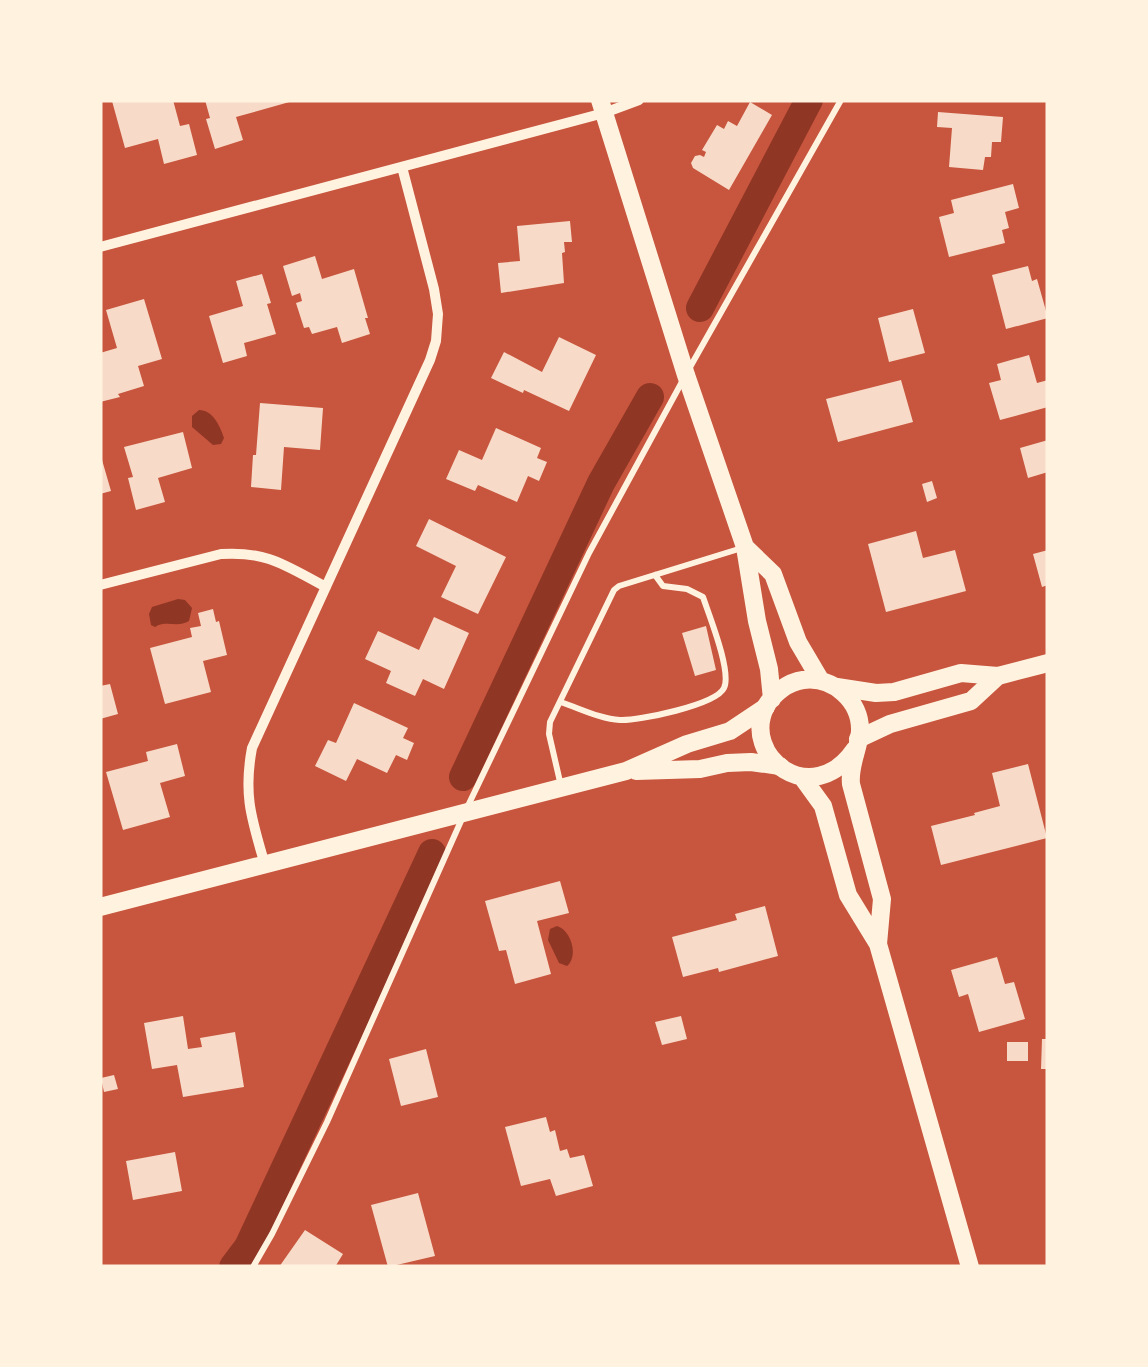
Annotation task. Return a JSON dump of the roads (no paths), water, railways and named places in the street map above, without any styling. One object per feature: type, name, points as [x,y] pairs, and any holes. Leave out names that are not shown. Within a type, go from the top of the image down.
[{"type":"main road","points":[[602,106],[686,375],[746,547],[769,668],[769,703],[761,722],[770,758],[787,772],[802,777],[830,774],[845,764],[856,744],[890,724],[971,701],[998,676]]},
{"type":"main road","points":[[746,547],[773,574],[798,642],[829,684],[850,698],[857,714],[860,732],[850,772],[851,784],[882,899],[878,944]]},
{"type":"main road","points":[[100,907],[626,771],[687,744],[730,732],[788,684],[804,680],[876,694],[961,673],[998,676],[1048,662]]},
{"type":"main road","points":[[626,771],[700,770],[751,762],[780,766]]},
{"type":"main road","points":[[802,777],[823,806],[848,895],[878,944],[970,1267]]},
{"type":"street","points":[[100,247],[402,168],[602,106],[639,100]]},
{"type":"street","points":[[264,865],[247,790],[252,748],[436,341],[438,314],[434,289],[402,168]]},
{"type":"street","points":[[100,585],[238,553],[276,561],[326,587]]},
{"type":"lane","points":[[253,1267],[327,1122],[464,812],[589,553],[841,100]]},
{"type":"lane","points":[[562,788],[549,734],[550,722],[614,590],[746,547]]},
{"type":"lane","points":[[560,702],[625,721],[703,702],[724,689],[726,676],[721,654],[703,597],[687,589],[663,586],[654,575]]},
{"type":"waterway","points":[[700,308],[809,100]]},
{"type":"waterway","points":[[463,777],[601,483],[650,397]]},
{"type":"waterway","points":[[233,1267],[248,1247],[432,853]]}]
